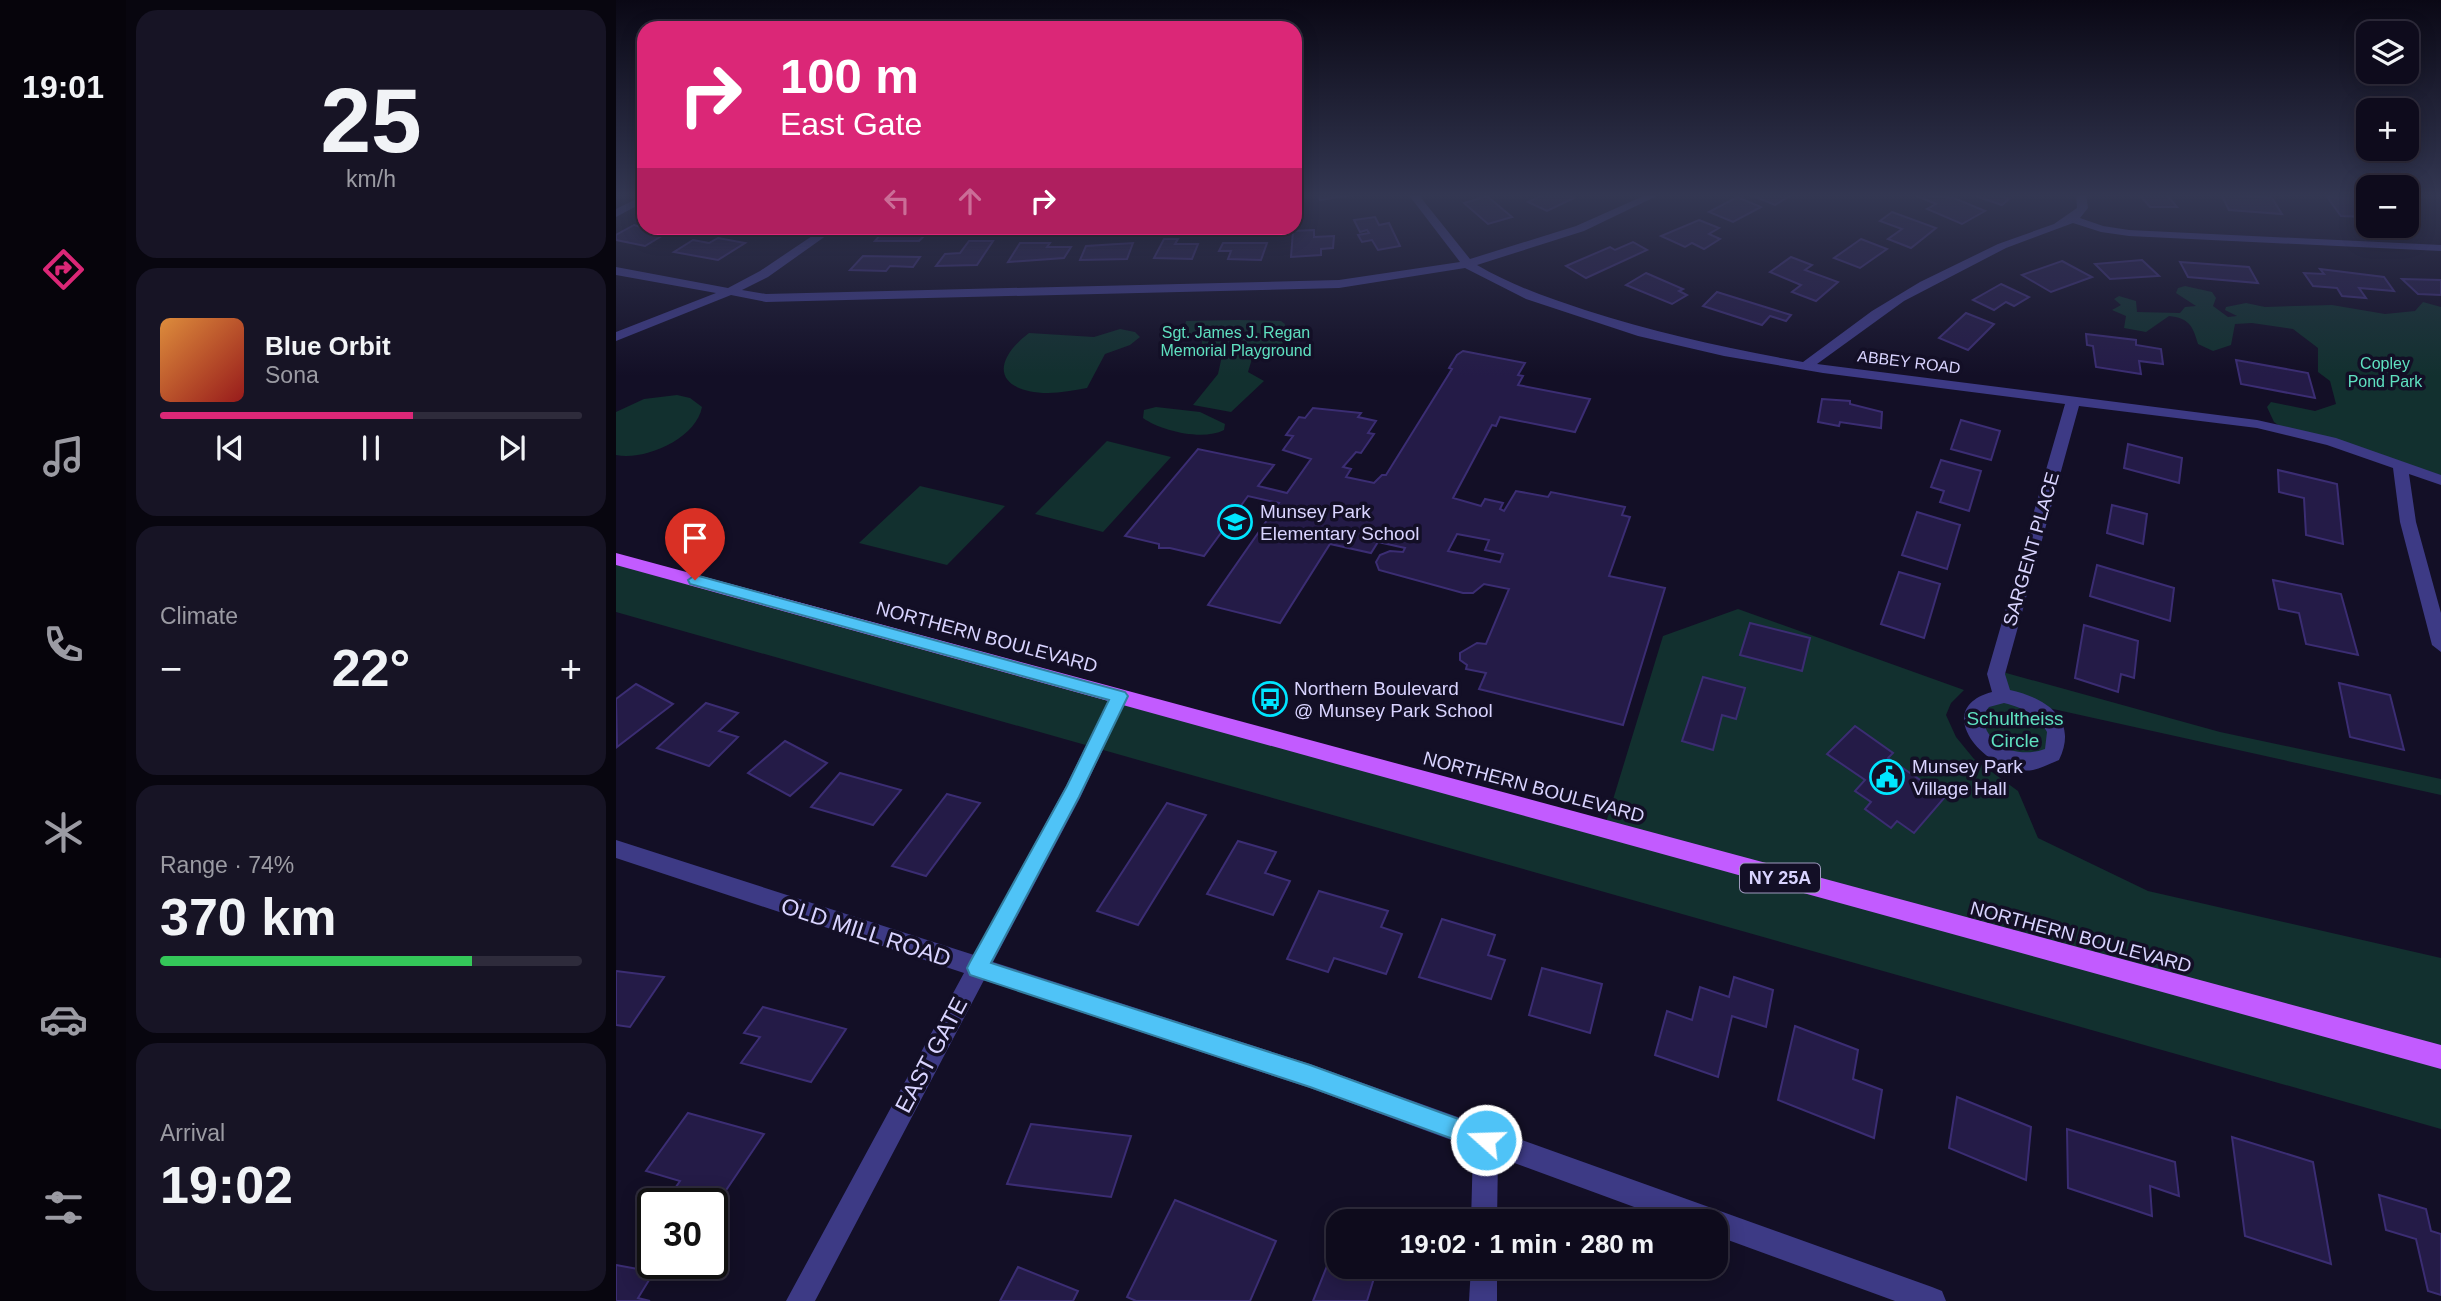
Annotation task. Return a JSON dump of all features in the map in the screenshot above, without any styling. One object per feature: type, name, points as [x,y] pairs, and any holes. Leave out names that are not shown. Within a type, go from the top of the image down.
[{"type":"main road","name":"NORTHERN BOULEVARD","points":[[616,559],[2441,1057]]},
{"type":"street","points":[[616,337],[729,292],[764,274],[792,255]]},
{"type":"street","name":"ABBEY ROAD","points":[[1461,255],[1468,264],[1517,290],[1594,319],[1689,344],[1806,366],[2258,424],[2331,441],[2441,480]]},
{"type":"street","points":[[616,271],[770,298],[1307,286],[1385,279],[1468,264],[1501,255]]},
{"type":"street","points":[[1806,366],[1870,315],[1919,285],[1984,255]]},
{"type":"street","name":"SARGENT PLACE","points":[[2004,696],[1998,686],[1996,674],[2073,401]]},
{"type":"street","points":[[2400,464],[2408,522],[2441,645]]},
{"type":"street","name":"EAST GATE","points":[[800,1301],[1073,792],[1119,696]]},
{"type":"street","points":[[2004,696],[2033,704],[2053,723],[2057,735],[2052,754],[2034,762],[2020,762],[2005,758],[1981,741],[1974,730],[1974,709],[1981,701],[2004,696]]},
{"type":"street","name":"OLD MILL ROAD","points":[[616,849],[1310,1076],[1676,1209]]},
{"type":"street","points":[[1485,1209],[1486,1140]]},
{"type":"street","points":[[1728,1227],[1932,1301]]},
{"type":"street","points":[[1483,1279],[1483,1301]]},
{"type":"green space","name":"Copley Pond Park","points":[[2185,286],[2212,292],[2216,298],[2213,306],[2228,317],[2237,316],[2225,310],[2226,307],[2246,303],[2265,307],[2332,305],[2385,314],[2415,311],[2423,302],[2441,307],[2441,480],[2281,427],[2274,422],[2267,407],[2271,402],[2315,411],[2336,404],[2330,381],[2318,372],[2318,348],[2293,329],[2252,323],[2235,324],[2231,345],[2213,351],[2198,344],[2186,321],[2169,316],[2146,332],[2124,328],[2126,316],[2112,310],[2121,305],[2114,299],[2119,296],[2136,301],[2137,312],[2180,313],[2185,307],[2196,306],[2176,293],[2178,288]]},
{"type":"green space","name":"Sgt. James J. Regan Memorial Playground","points":[[1186,321],[1281,321],[1285,324],[1283,343],[1275,348],[1255,349],[1248,372],[1264,381],[1231,412],[1193,405],[1218,374],[1222,356],[1199,354],[1203,338],[1183,335]]},
{"type":"green space","points":[[1120,329],[1135,332],[1140,337],[1130,345],[1105,354],[1087,388],[1053,393],[1031,391],[1018,387],[1004,374],[1008,355],[1029,333],[1094,337]]},
{"type":"green space","points":[[677,395],[690,398],[702,407],[690,429],[680,438],[654,451],[640,455],[616,455],[616,412],[644,399]]},
{"type":"green space","name":"Sgt. James J. Regan Memorial Playground","points":[[1156,407],[1200,412],[1225,424],[1224,430],[1205,435],[1160,427],[1143,418],[1144,410]]},
{"type":"green space","points":[[1107,441],[1171,457],[1103,532],[1035,514]]},
{"type":"green space","points":[[920,486],[1005,506],[947,565],[859,543]]},
{"type":"green space","points":[[616,559],[1604,829],[1663,636],[1738,609],[1964,690],[1951,703],[1946,715],[1956,737],[1974,759],[2018,791],[2038,838],[2148,891],[2441,958],[2441,1129],[616,612]]},
{"type":"green space","name":"Schultheiss Circle","points":[[1999,671],[2220,732],[2441,779],[2441,795],[2035,705],[2053,723],[2045,759],[1991,750],[1974,709],[1991,697]]},
{"type":"building","points":[[689,255],[726,255],[718,260]]},
{"type":"building","points":[[944,255],[984,255],[977,265],[936,266]]},
{"type":"building","points":[[1013,255],[1066,255],[1064,258],[1008,262]]},
{"type":"building","points":[[1082,255],[1129,255],[1127,259],[1080,260]]},
{"type":"building","points":[[1156,255],[1194,255],[1192,259],[1154,258]]},
{"type":"building","points":[[1230,255],[1263,255],[1261,260],[1228,259]]},
{"type":"building","points":[[1291,255],[1321,255],[1321,255],[1291,257]]},
{"type":"building","points":[[1592,255],[1637,255],[1586,278],[1566,266]]},
{"type":"building","points":[[1839,255],[1879,255],[1860,268],[1834,258]]},
{"type":"building","points":[[863,256],[920,257],[913,267],[890,266],[886,271],[850,270]]},
{"type":"building","points":[[1791,257],[1812,265],[1805,270],[1838,282],[1816,301],[1792,292],[1801,285],[1770,272]]},
{"type":"building","points":[[2142,260],[2159,276],[2110,279],[2095,264]]},
{"type":"building","points":[[2062,261],[2092,277],[2051,292],[2022,275]]},
{"type":"building","points":[[2180,262],[2249,267],[2258,283],[2188,277]]},
{"type":"building","points":[[2320,269],[2384,277],[2394,291],[2359,288],[2366,298],[2342,296],[2337,288],[2313,286],[2304,273],[2324,274]]},
{"type":"building","points":[[1646,273],[1683,289],[1679,291],[1687,295],[1672,304],[1626,285]]},
{"type":"building","points":[[2402,279],[2441,280],[2441,295],[2418,294]]},
{"type":"building","points":[[2001,284],[2029,297],[2014,306],[2006,302],[1994,310],[1973,300]]},
{"type":"building","points":[[1717,292],[1791,315],[1786,321],[1770,316],[1762,325],[1703,306]]},
{"type":"building","points":[[1966,313],[1994,324],[1968,350],[1939,338]]},
{"type":"building","points":[[2086,334],[2136,340],[2136,345],[2161,349],[2163,364],[2139,361],[2141,374],[2096,367],[2093,346],[2087,345]]},
{"type":"building","points":[[1463,351],[1525,363],[1518,375],[1523,376],[1518,385],[1590,399],[1575,432],[1500,417],[1496,426],[1492,425],[1453,498],[1481,506],[1485,499],[1503,503],[1500,509],[1504,511],[1516,491],[1548,497],[1551,492],[1625,507],[1622,515],[1630,517],[1609,576],[1665,588],[1623,725],[1479,689],[1486,673],[1466,669],[1467,665],[1460,660],[1460,653],[1477,643],[1486,644],[1509,589],[1484,584],[1473,593],[1463,593],[1379,570],[1376,562],[1380,555],[1390,551],[1403,552],[1405,548],[1378,542],[1371,553],[1330,544],[1280,623],[1208,605],[1279,503],[1248,496],[1204,556],[1159,548],[1159,544],[1125,536],[1198,449],[1274,465],[1258,486],[1287,493],[1311,459],[1283,450],[1293,436],[1286,435],[1299,417],[1305,418],[1313,408],[1361,413],[1358,417],[1376,421],[1368,433],[1374,434],[1361,453],[1356,452],[1343,467],[1351,469],[1346,477],[1374,483],[1382,475],[1386,475],[1452,369],[1449,368]],"holes":[[[1457,534],[1489,540],[1485,550],[1503,554],[1500,562],[1448,551]]]},
{"type":"building","points":[[2236,360],[2308,373],[2315,398],[2241,384]]},
{"type":"building","points":[[1822,399],[1850,401],[1850,404],[1882,412],[1881,428],[1818,422]]},
{"type":"building","points":[[1961,420],[2000,431],[1991,460],[1951,449]]},
{"type":"building","points":[[2128,444],[2182,458],[2179,483],[2124,468]]},
{"type":"building","points":[[1941,460],[1981,471],[1969,511],[1940,502],[1944,491],[1931,487]]},
{"type":"building","points":[[2278,470],[2337,484],[2343,544],[2306,535],[2304,498],[2279,492]]},
{"type":"building","points":[[2112,505],[2147,514],[2143,544],[2107,533]]},
{"type":"building","points":[[1917,512],[1960,525],[1947,569],[1902,555]]},
{"type":"building","points":[[2097,565],[2174,588],[2170,621],[2090,596]]},
{"type":"building","points":[[1899,572],[1940,584],[1924,638],[1881,624]]},
{"type":"building","points":[[2273,580],[2341,594],[2358,655],[2306,644],[2299,613],[2279,609]]},
{"type":"building","points":[[1750,623],[1810,638],[1802,671],[1740,655]]},
{"type":"building","points":[[2084,625],[2138,641],[2134,678],[2121,674],[2118,692],[2075,678]]},
{"type":"building","points":[[1703,677],[1745,688],[1736,719],[1722,715],[1713,750],[1682,741]]},
{"type":"building","points":[[2339,683],[2390,695],[2404,750],[2350,737]]},
{"type":"building","points":[[636,684],[673,704],[617,747],[616,699]]},
{"type":"building","points":[[706,703],[738,713],[719,731],[738,737],[709,766],[657,748]]},
{"type":"building","name":"Munsey Park Village Hall","points":[[1855,726],[1893,753],[1888,758],[1945,797],[1914,833],[1897,821],[1891,828],[1865,809],[1871,802],[1855,791],[1865,780],[1827,754]]},
{"type":"building","points":[[785,741],[827,763],[790,796],[748,773]]},
{"type":"building","points":[[840,773],[901,790],[873,825],[811,807]]},
{"type":"building","points":[[947,794],[980,803],[926,876],[892,866]]},
{"type":"building","points":[[1167,803],[1206,815],[1138,925],[1097,911]]},
{"type":"building","points":[[1238,841],[1276,852],[1265,873],[1290,881],[1273,915],[1207,894]]},
{"type":"building","points":[[1319,891],[1388,911],[1381,927],[1402,934],[1386,974],[1334,958],[1328,972],[1287,959]]},
{"type":"building","points":[[1442,919],[1495,935],[1488,955],[1505,960],[1491,999],[1419,977]]},
{"type":"building","points":[[1542,968],[1602,984],[1590,1033],[1529,1015]]},
{"type":"building","points":[[616,971],[664,977],[630,1027],[616,1025]]},
{"type":"building","points":[[1734,977],[1773,990],[1766,1027],[1732,1016],[1718,1077],[1655,1055],[1667,1011],[1692,1020],[1700,987],[1729,997]]},
{"type":"building","points":[[763,1007],[846,1029],[811,1082],[741,1063],[760,1037],[744,1033]]},
{"type":"building","points":[[1795,1026],[1858,1050],[1853,1079],[1882,1090],[1874,1138],[1778,1100]]},
{"type":"building","points":[[1957,1097],[2031,1127],[2026,1180],[1949,1148]]},
{"type":"building","points":[[688,1113],[764,1134],[728,1188],[675,1188],[680,1181],[646,1171]]},
{"type":"building","points":[[1031,1124],[1131,1136],[1111,1197],[1007,1184]]},
{"type":"building","points":[[2067,1129],[2175,1162],[2179,1196],[2150,1186],[2152,1216],[2068,1188]]},
{"type":"building","points":[[2232,1137],[2313,1162],[2331,1264],[2245,1236]]},
{"type":"building","points":[[2379,1195],[2426,1209],[2431,1231],[2441,1234],[2441,1295],[2428,1291],[2416,1239],[2386,1230]]},
{"type":"building","points":[[1175,1200],[1276,1241],[1250,1301],[1136,1301],[1127,1297]]},
{"type":"building","points":[[616,1265],[637,1269],[637,1279],[650,1279],[638,1298],[650,1301],[616,1301]]},
{"type":"building","points":[[1018,1267],[1078,1291],[1073,1301],[1000,1301]]},
{"type":"building","points":[[1326,1268],[1326,1279],[1374,1279],[1367,1301],[1313,1301]]},
{"type":"place","name":"Munsey Park Elementary School","points":[[1235,522]]},
{"type":"place","name":"Northern Boulevard @ Munsey Park School","points":[[1270,699]]},
{"type":"place","name":"Munsey Park Village Hall","points":[[1887,777]]},
{"type":"route","points":[[695,580],[1119,696],[1073,792],[978,968],[1310,1076],[1486,1140]]}]
